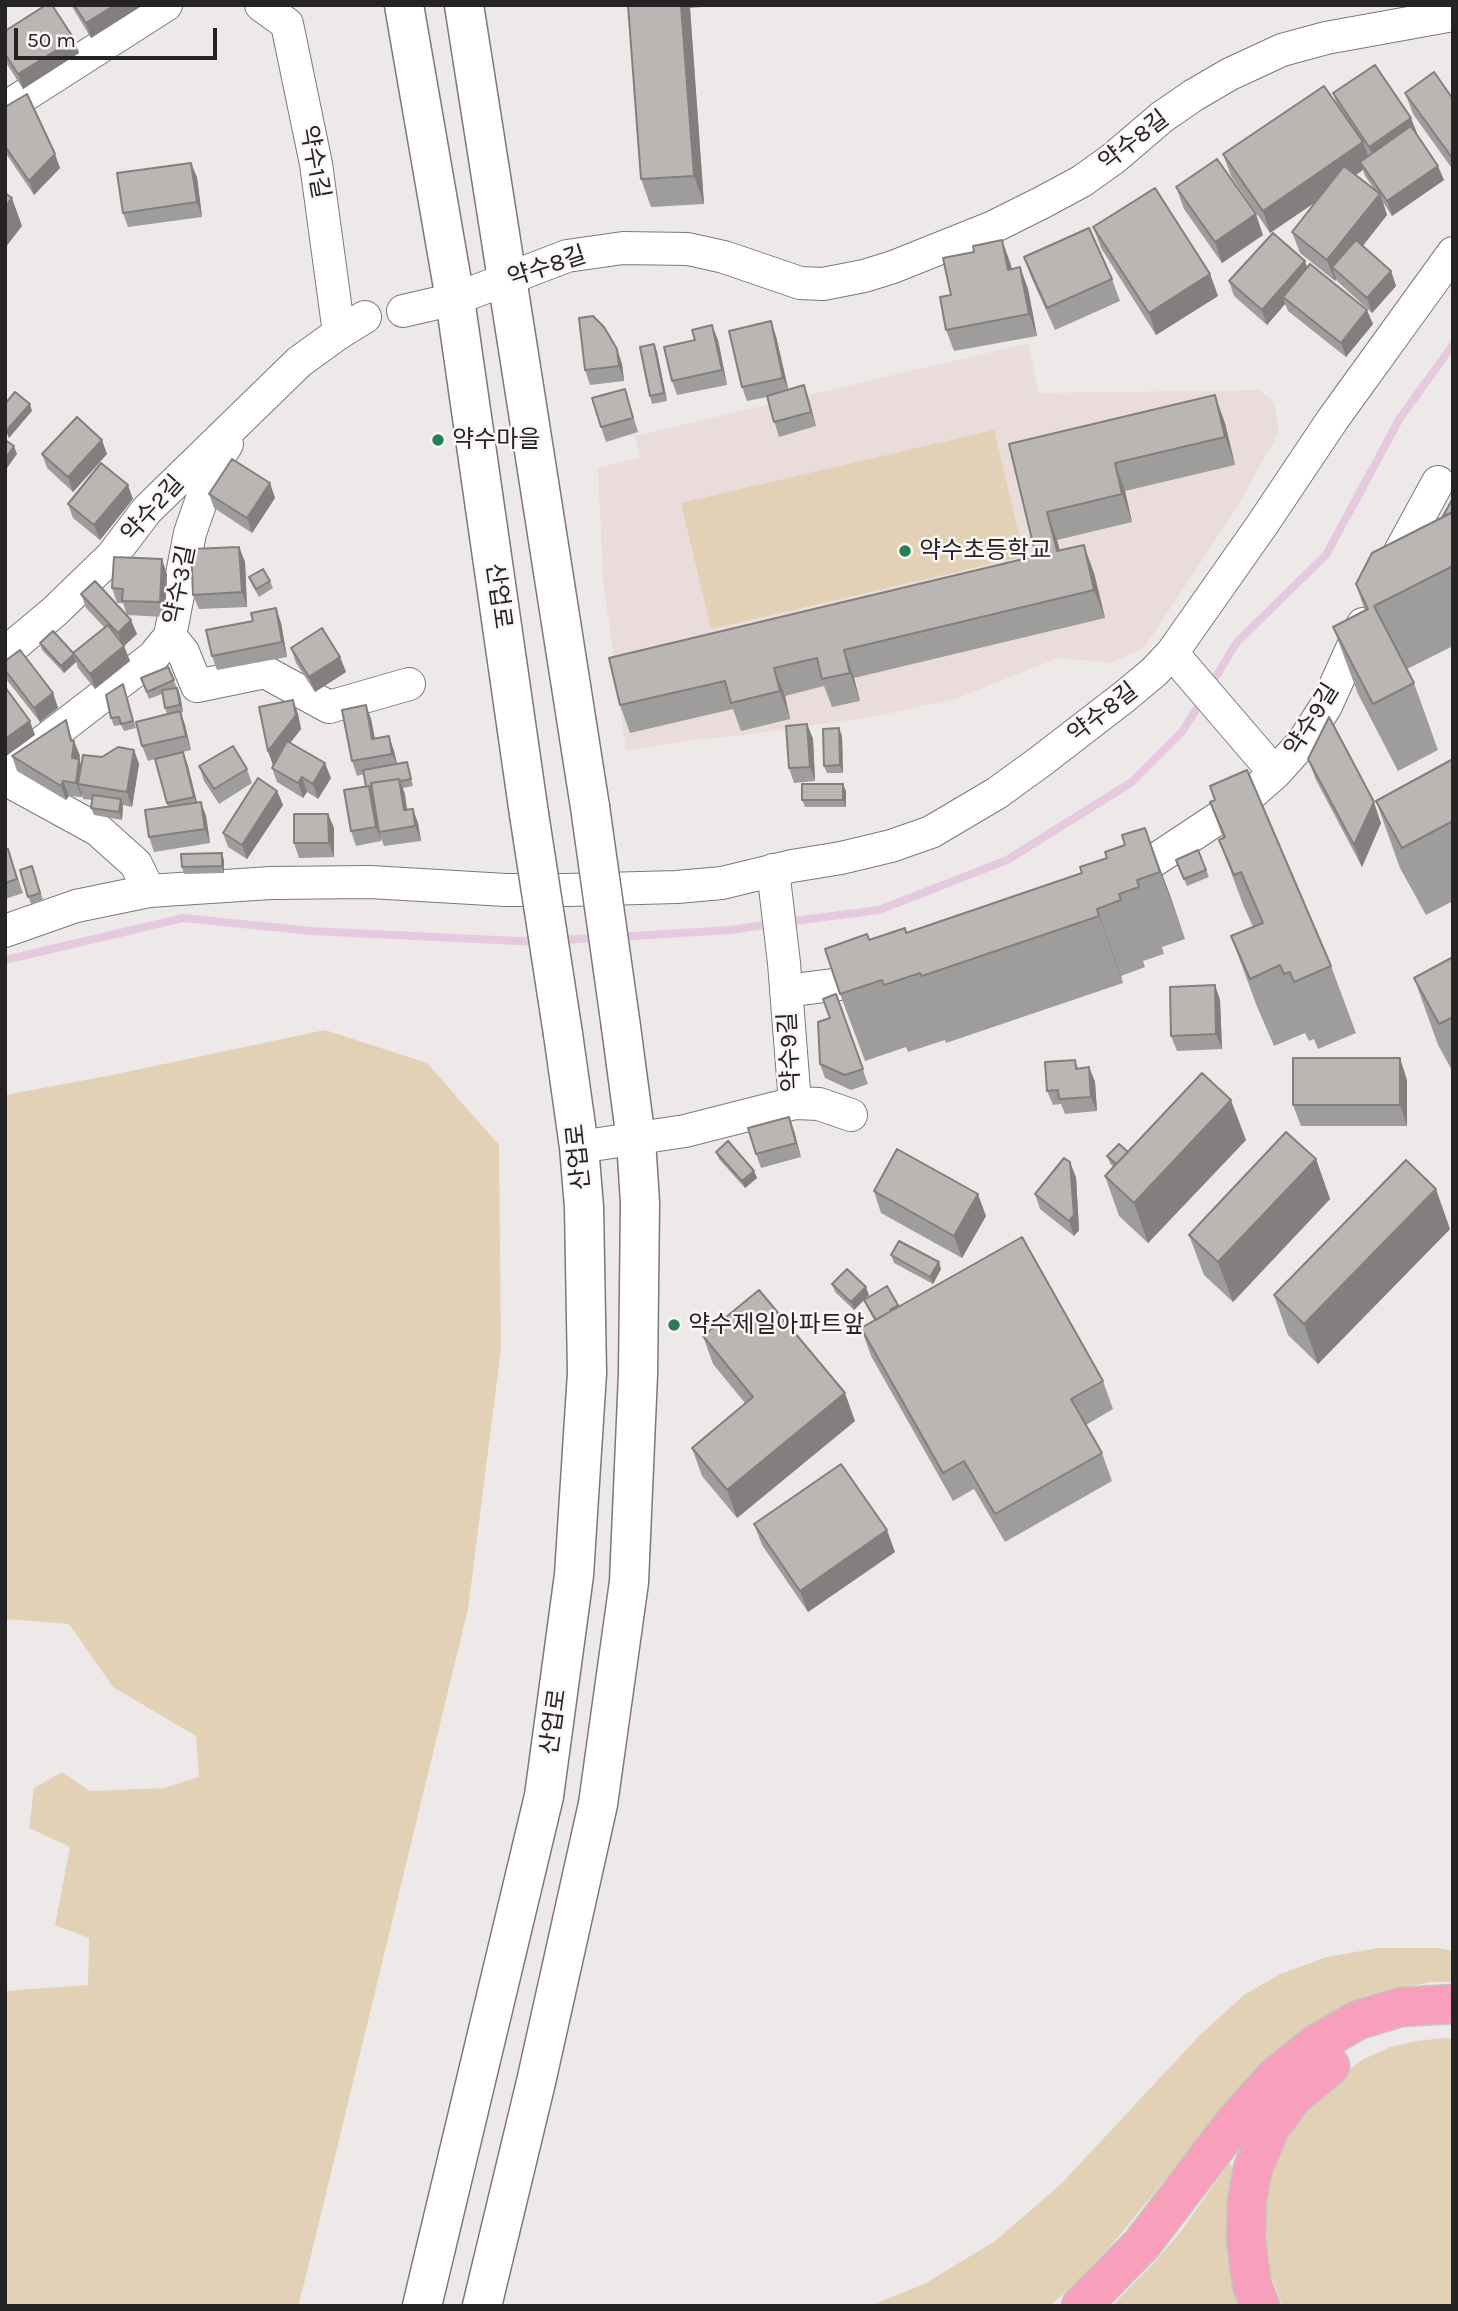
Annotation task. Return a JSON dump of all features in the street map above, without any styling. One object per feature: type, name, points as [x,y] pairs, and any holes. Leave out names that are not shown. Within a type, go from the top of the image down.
[{"type":"highway","points":[[1081,2306],[1142,2244],[1234,2123],[1274,2078],[1316,2044],[1358,2020],[1401,2007],[1453,2004]]},
{"type":"highway","points":[[1260,2306],[1252,2285],[1246,2241],[1247,2200],[1253,2168],[1270,2128],[1293,2097],[1318,2076],[1367,2044],[1409,2030],[1453,2027]]},
{"type":"main road","name":"산업로","points":[[404,5],[455,299],[528,814],[579,1147],[584,1207],[587,1373],[573,1575],[544,1796],[422,2306]]},
{"type":"main road","points":[[464,5],[590,807],[636,1140],[640,1203],[638,1374],[629,1582],[598,1804],[536,2082],[482,2306]]},
{"type":"street","points":[[5,108],[166,5]]},
{"type":"street","name":"약수1길","points":[[261,5],[287,24],[352,325]]},
{"type":"street","name":"약수8길","points":[[403,311],[455,299],[543,264],[577,254],[623,248],[688,249],[723,257],[800,283],[823,284],[864,276],[993,227],[1044,202],[1082,181],[1194,95],[1230,74],[1282,50],[1326,37],[1453,15]]},
{"type":"street","name":"약수8길","points":[[149,891],[271,883],[370,882],[506,890],[568,890],[774,880],[891,846],[941,826],[997,793],[1041,761],[1124,697],[1172,653],[1333,419],[1453,253]]},
{"type":"street","name":"약수2길","points":[[5,653],[54,612],[112,556],[147,510],[299,362],[352,325]]},
{"type":"street","name":"약수3길","points":[[5,771],[153,657],[170,636],[194,522],[218,459],[243,416]]},
{"type":"street","name":"약수9길","points":[[1096,898],[1241,803],[1275,773],[1303,742],[1326,706],[1377,594],[1438,482]]},
{"type":"street","points":[[170,636],[183,652],[197,686],[265,672],[329,708],[409,684]]},
{"type":"street","points":[[1172,653],[1275,773]]},
{"type":"street","points":[[5,779],[98,830],[136,864],[149,891],[76,906],[5,931]]},
{"type":"street","points":[[774,880],[785,977]]},
{"type":"street","name":"약수9길","points":[[579,1147],[685,1131],[795,1103],[785,977],[837,986],[906,974]]},
{"type":"street","points":[[795,1103],[819,1104],[851,1115]]},
{"type":"shaded area","name":"약수초등학교","points":[[1029,343],[1038,393],[1260,390],[1274,402],[1279,432],[1234,512],[1144,648],[1111,663],[1058,658],[955,699],[876,716],[626,751],[603,579],[598,468],[640,457],[635,436]]},
{"type":"shaded area","points":[[994,430],[1024,556],[711,629],[681,503]]},
{"type":"shaded area","points":[[325,1030],[427,1063],[499,1145],[501,1349],[468,1609],[305,2280],[298,2306],[5,2306],[5,1991],[88,1985],[89,1938],[55,1925],[70,1847],[29,1828],[34,1788],[62,1772],[90,1791],[164,1788],[199,1777],[196,1736],[113,1687],[69,1624],[5,1619],[5,1095]]},
{"type":"shaded area","points":[[1378,1948],[1437,1948],[1453,1951],[1453,1982],[1432,1982],[1394,1989],[1362,1999],[1329,2015],[1244,2082],[1120,2235],[1078,2281],[1050,2306],[870,2306],[926,2283],[995,2241],[1060,2185],[1200,2035],[1244,1995],[1280,1974],[1327,1957]]},
{"type":"shaded area","points":[[1453,2039],[1453,2306],[1282,2306],[1266,2260],[1263,2227],[1264,2195],[1272,2165],[1284,2140],[1298,2118],[1338,2076],[1364,2059],[1390,2047]]},
{"type":"shaded area","points":[[1229,2163],[1235,2169],[1226,2226],[1227,2255],[1242,2306],[1112,2306],[1181,2231]]},
{"type":"building","points":[[46,5],[52,5],[74,39],[18,74],[5,54],[5,31]]},
{"type":"building","points":[[74,5],[115,5],[86,23]]},
{"type":"building","points":[[628,5],[681,5],[694,176],[641,179]]},
{"type":"building","points":[[1375,65],[1411,118],[1369,147],[1333,93]]},
{"type":"building","points":[[1434,72],[1453,99],[1453,159],[1405,93]]},
{"type":"building","points":[[1324,86],[1363,142],[1263,211],[1223,154]]},
{"type":"building","points":[[27,94],[55,154],[29,181],[5,146],[5,107]]},
{"type":"building","points":[[1411,126],[1438,166],[1387,201],[1360,162]]},
{"type":"building","points":[[1217,159],[1256,214],[1215,242],[1176,187]]},
{"type":"building","points":[[191,163],[197,202],[123,213],[117,173]]},
{"type":"building","points":[[1344,166],[1380,194],[1327,260],[1292,232]]},
{"type":"building","points":[[1155,188],[1210,274],[1149,313],[1093,227]]},
{"type":"building","points":[[5,193],[12,198],[5,207]]},
{"type":"building","points":[[1089,228],[1112,279],[1047,308],[1024,257]]},
{"type":"building","points":[[1273,233],[1305,261],[1262,310],[1229,281]]},
{"type":"building","points":[[1002,240],[1008,270],[1020,267],[1029,314],[946,330],[940,297],[951,295],[943,258],[974,252],[973,246]]},
{"type":"building","points":[[1356,240],[1391,271],[1367,298],[1332,267]]},
{"type":"building","points":[[1310,264],[1367,310],[1341,343],[1283,297]]},
{"type":"building","points":[[593,316],[604,327],[617,349],[619,366],[585,370],[579,318]]},
{"type":"building","points":[[771,321],[783,378],[742,387],[729,331]]},
{"type":"building","points":[[712,325],[722,370],[672,381],[664,347],[695,340],[692,330]]},
{"type":"building","points":[[654,344],[664,393],[650,396],[640,347]]},
{"type":"building","points":[[804,385],[811,412],[774,422],[767,396]]},
{"type":"building","points":[[625,389],[633,418],[601,427],[592,398]]},
{"type":"building","points":[[15,392],[30,404],[6,431],[5,404]]},
{"type":"building","points":[[1215,395],[1225,437],[1115,463],[1122,494],[1047,512],[1057,551],[1084,545],[1094,590],[844,650],[850,673],[822,679],[817,658],[774,668],[780,691],[731,703],[725,681],[620,705],[609,658],[1036,556],[1009,444]]},
{"type":"building","points":[[77,417],[102,440],[68,477],[42,454]]},
{"type":"building","points":[[5,440],[14,446],[5,459]]},
{"type":"building","points":[[232,459],[270,483],[247,518],[209,494]]},
{"type":"building","points":[[101,463],[128,485],[94,525],[68,504]]},
{"type":"building","points":[[1453,498],[1453,512],[1443,516]]},
{"type":"building","points":[[1453,512],[1453,566],[1374,606],[1414,683],[1373,704],[1333,627],[1368,609],[1356,584],[1372,553]]},
{"type":"building","points":[[239,547],[242,592],[193,595],[191,549]]},
{"type":"building","points":[[114,557],[162,559],[160,602],[122,601],[123,589],[112,588]]},
{"type":"building","points":[[263,569],[270,581],[256,589],[249,577]]},
{"type":"building","points":[[95,581],[131,620],[118,633],[81,594]]},
{"type":"building","points":[[276,608],[282,642],[212,656],[206,630],[253,621],[251,613]]},
{"type":"building","points":[[108,625],[124,646],[90,674],[73,653]]},
{"type":"building","points":[[322,628],[340,657],[309,677],[291,648]]},
{"type":"building","points":[[53,631],[74,654],[61,666],[40,643]]},
{"type":"building","points":[[20,650],[53,693],[34,708],[5,670],[5,661]]},
{"type":"building","points":[[168,667],[174,680],[147,692],[141,678]]},
{"type":"building","points":[[123,684],[133,721],[121,724],[119,717],[111,718],[106,695]]},
{"type":"building","points":[[5,687],[30,721],[5,739]]},
{"type":"building","points":[[177,688],[180,705],[165,708],[162,690]]},
{"type":"building","points":[[293,700],[296,715],[268,751],[259,707]]},
{"type":"building","points":[[366,705],[372,739],[389,736],[392,754],[352,761],[342,710]]},
{"type":"building","points":[[180,711],[186,736],[142,746],[136,722]]},
{"type":"building","points":[[1329,717],[1374,802],[1354,845],[1308,759]]},
{"type":"building","points":[[66,720],[71,741],[74,741],[72,758],[79,759],[76,783],[63,781],[61,786],[12,756]]},
{"type":"building","points":[[807,724],[810,767],[789,768],[786,726]]},
{"type":"building","points":[[839,728],[840,765],[824,766],[823,729]]},
{"type":"building","points":[[287,741],[325,763],[313,784],[302,777],[298,783],[272,768]]},
{"type":"building","points":[[233,746],[247,769],[214,789],[199,766]]},
{"type":"building","points":[[118,747],[134,750],[127,792],[78,784],[83,755],[102,757]]},
{"type":"building","points":[[183,752],[194,797],[167,803],[155,759]]},
{"type":"building","points":[[1453,759],[1453,821],[1402,848],[1376,801]]},
{"type":"building","points":[[407,762],[411,779],[371,783],[372,787],[366,786],[363,770]]},
{"type":"building","points":[[1247,770],[1331,966],[1294,982],[1290,972],[1284,974],[1280,965],[1250,979],[1231,936],[1263,923],[1241,872],[1234,875],[1219,840],[1225,837],[1210,802],[1215,800],[1210,786]]},
{"type":"building","points":[[258,778],[277,791],[242,845],[223,833]]},
{"type":"building","points":[[399,779],[404,810],[413,809],[415,826],[379,832],[371,783]]},
{"type":"building","points":[[802,784],[843,784],[843,800],[802,800]]},
{"type":"building","points":[[369,786],[376,827],[351,831],[344,790]]},
{"type":"building","points":[[93,795],[121,799],[119,812],[91,808]]},
{"type":"building","points":[[201,802],[205,829],[149,837],[145,810]]},
{"type":"building","points":[[294,814],[328,814],[329,843],[294,843]]},
{"type":"building","points":[[1145,828],[1160,872],[1137,880],[1139,887],[1119,894],[1121,900],[1097,909],[1099,916],[922,976],[920,973],[884,985],[882,980],[840,994],[825,949],[867,934],[869,940],[905,928],[906,933],[1082,873],[1080,867],[1107,858],[1105,852],[1125,845],[1122,835]]},
{"type":"building","points":[[8,849],[17,879],[5,883],[5,850]]},
{"type":"building","points":[[1198,850],[1206,870],[1184,879],[1176,860]]},
{"type":"building","points":[[222,853],[222,866],[182,867],[181,854]]},
{"type":"building","points":[[32,866],[40,893],[28,897],[20,870]]},
{"type":"building","points":[[1453,957],[1453,1017],[1439,1024],[1414,978]]},
{"type":"building","points":[[1215,985],[1216,1034],[1171,1036],[1170,987]]},
{"type":"building","points":[[836,994],[863,1069],[845,1075],[820,1064],[818,1022],[830,1018],[823,999]]},
{"type":"building","points":[[1293,1058],[1400,1058],[1400,1105],[1293,1105]]},
{"type":"building","points":[[1075,1060],[1076,1069],[1089,1067],[1091,1097],[1059,1099],[1058,1090],[1047,1091],[1045,1062]]},
{"type":"building","points":[[1202,1073],[1231,1100],[1134,1203],[1105,1176]]},
{"type":"building","points":[[789,1117],[796,1143],[756,1154],[748,1128]]},
{"type":"building","points":[[1286,1132],[1316,1159],[1218,1262],[1189,1235]]},
{"type":"building","points":[[728,1141],[754,1171],[742,1181],[716,1152]]},
{"type":"building","points":[[1119,1144],[1128,1152],[1116,1164],[1107,1156]]},
{"type":"building","points":[[897,1149],[978,1194],[954,1236],[874,1191]]},
{"type":"building","points":[[1064,1158],[1070,1162],[1074,1215],[1069,1221],[1035,1194]]},
{"type":"building","points":[[1406,1160],[1436,1189],[1304,1324],[1274,1295]]},
{"type":"building","points":[[1022,1237],[1103,1381],[1071,1399],[1102,1453],[995,1514],[964,1461],[943,1473],[861,1328]]},
{"type":"building","points":[[899,1241],[939,1262],[930,1277],[891,1255]]},
{"type":"building","points":[[847,1269],[866,1287],[851,1302],[832,1284]]},
{"type":"building","points":[[887,1286],[898,1305],[876,1320],[864,1300]]},
{"type":"building","points":[[759,1290],[845,1393],[727,1490],[692,1448],[753,1397],[703,1336]]},
{"type":"building","points":[[841,1464],[887,1530],[800,1591],[754,1524]]},
{"type":"waterway","points":[[1210,686],[1237,642],[1326,555],[1400,418],[1453,345]]},
{"type":"waterway","points":[[786,922],[879,910],[1007,860],[1132,782],[1182,732],[1202,700]]},
{"type":"waterway","points":[[5,960],[183,918],[311,931],[539,942]]},
{"type":"waterway","points":[[618,937],[729,930],[773,924]]},
{"type":"waterway","points":[[559,940],[598,938]]},
{"type":"place","name":"약수마을","points":[[438,440]]},
{"type":"place","name":"약수초등학교","points":[[905,551]]},
{"type":"place","name":"약수제일아파트앞","points":[[674,1325]]}]
